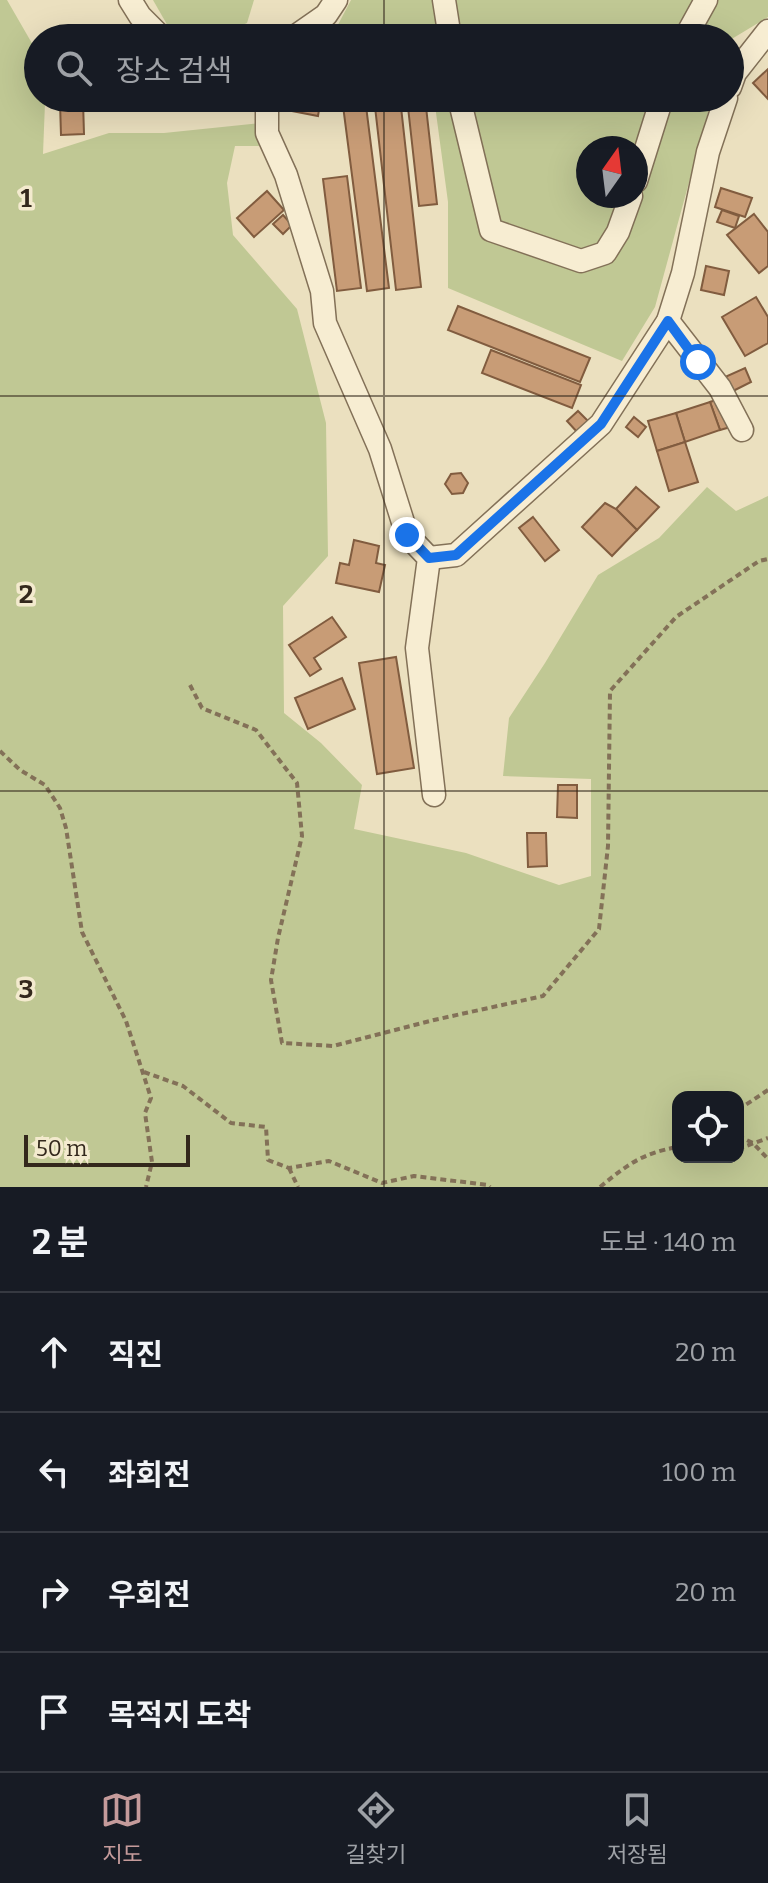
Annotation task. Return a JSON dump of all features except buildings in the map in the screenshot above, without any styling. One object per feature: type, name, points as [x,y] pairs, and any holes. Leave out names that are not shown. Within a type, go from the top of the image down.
[{"type":"street","points":[[130,0],[148,24]]},
{"type":"street","points":[[313,24],[326,15],[336,0]]},
{"type":"street","points":[[444,0],[448,24]]},
{"type":"street","points":[[693,24],[706,0]]},
{"type":"street","points":[[744,62],[768,31]]},
{"type":"street","points":[[267,112],[267,133],[286,175],[322,291],[325,323],[380,449],[407,535],[429,558]]},
{"type":"street","points":[[462,112],[491,230],[581,261],[605,253],[618,232],[627,208]]},
{"type":"street","points":[[648,143],[658,112]]},
{"type":"street","points":[[429,558],[456,555],[601,424],[668,321],[683,273],[708,152],[721,112]]},
{"type":"street","points":[[668,321],[720,388],[742,430]]},
{"type":"street","points":[[429,558],[417,648],[434,795]]},
{"type":"path","points":[[190,685],[202,708],[256,730],[297,783],[302,836],[271,980],[282,1043],[333,1046],[543,996],[599,929],[608,846],[610,691],[676,617],[759,561],[768,559]]},
{"type":"path","points":[[0,751],[20,770],[45,785],[60,808],[66,828],[82,932],[126,1021],[151,1098],[145,1113],[152,1162],[146,1187]]},
{"type":"path","points":[[143,1072],[183,1086],[231,1123],[266,1127],[268,1160],[289,1168],[329,1161],[382,1183],[414,1176],[490,1187]]},
{"type":"path","points":[[744,1106],[768,1090]]},
{"type":"path","points":[[744,1147],[768,1138]]},
{"type":"path","points":[[744,1139],[753,1143],[768,1159]]},
{"type":"path","points":[[600,1187],[633,1160],[672,1148]]},
{"type":"path","points":[[289,1168],[298,1187]]},
{"type":"green space","points":[[0,0],[7,0],[24,29],[24,112],[45,112],[43,154],[109,133],[164,133],[260,123],[263,146],[235,146],[227,183],[233,235],[297,309],[326,423],[328,556],[283,606],[284,713],[321,743],[362,785],[354,829],[466,853],[559,885],[591,876],[591,779],[503,776],[509,718],[598,575],[659,538],[707,487],[736,511],[768,496],[768,1187],[0,1187]]},
{"type":"green space","points":[[153,0],[254,0],[245,24],[167,24]]},
{"type":"green space","points":[[351,0],[768,0],[768,17],[744,32],[744,24],[338,24]]},
{"type":"green space","points":[[436,112],[708,112],[655,307],[622,361],[448,288],[448,202]]},
{"type":"route","points":[[407,535],[429,558],[456,555],[601,424],[668,321],[698,362]]}]
